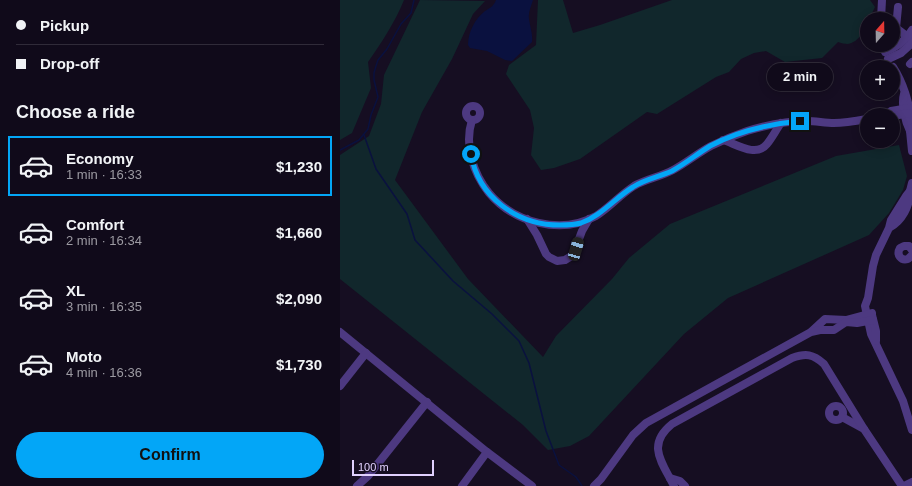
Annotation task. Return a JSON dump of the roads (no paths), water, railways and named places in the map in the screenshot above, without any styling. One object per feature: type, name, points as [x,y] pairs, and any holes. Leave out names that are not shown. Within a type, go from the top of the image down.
[{"type":"street","points":[[881,12],[882,0]]},
{"type":"street","points":[[898,7],[896,28],[910,40]]},
{"type":"street","points":[[885,52],[901,53],[910,40],[912,30]]},
{"type":"street","points":[[900,78],[909,112],[907,126],[911,128],[912,150]]},
{"type":"street","points":[[472,120],[469,141],[472,162],[484,186],[493,198],[510,212],[544,224],[555,225],[580,223],[589,219],[606,209],[626,191],[643,181],[672,171],[711,146],[748,131],[781,124],[808,121],[844,123],[860,120]]},
{"type":"street","points":[[723,140],[751,150],[760,150],[764,148],[781,124]]},
{"type":"street","points":[[912,182],[909,202],[902,210],[895,225],[889,228],[874,260],[868,298],[865,306],[876,331],[876,342],[903,401],[912,430]]},
{"type":"street","points":[[902,210],[912,216]]},
{"type":"street","points":[[527,219],[546,254],[557,261],[570,258],[573,255],[582,231],[589,219]]},
{"type":"street","points":[[594,486],[601,479],[633,435],[646,423],[811,332],[825,319],[846,320],[870,317]]},
{"type":"street","points":[[340,332],[487,452],[532,486]]},
{"type":"street","points":[[340,386],[366,354]]},
{"type":"street","points":[[674,486],[659,456],[658,440],[664,431],[672,424],[792,358],[802,355],[818,358],[824,364],[864,429],[903,486],[912,482]]},
{"type":"street","points":[[357,486],[368,476],[427,402]]},
{"type":"street","points":[[842,417],[864,429]]},
{"type":"street","points":[[462,486],[487,452]]},
{"type":"street","points":[[670,478],[680,481],[685,486]]},
{"type":"waterway","points":[[340,150],[359,140],[368,129],[371,115],[378,97],[374,80],[374,73],[378,60],[387,49],[401,24],[411,13],[414,0]]},
{"type":"waterway","points":[[364,135],[376,169],[407,214],[415,240],[453,281],[492,314],[519,341],[529,363],[546,431],[559,465],[576,477],[582,486]]}]
